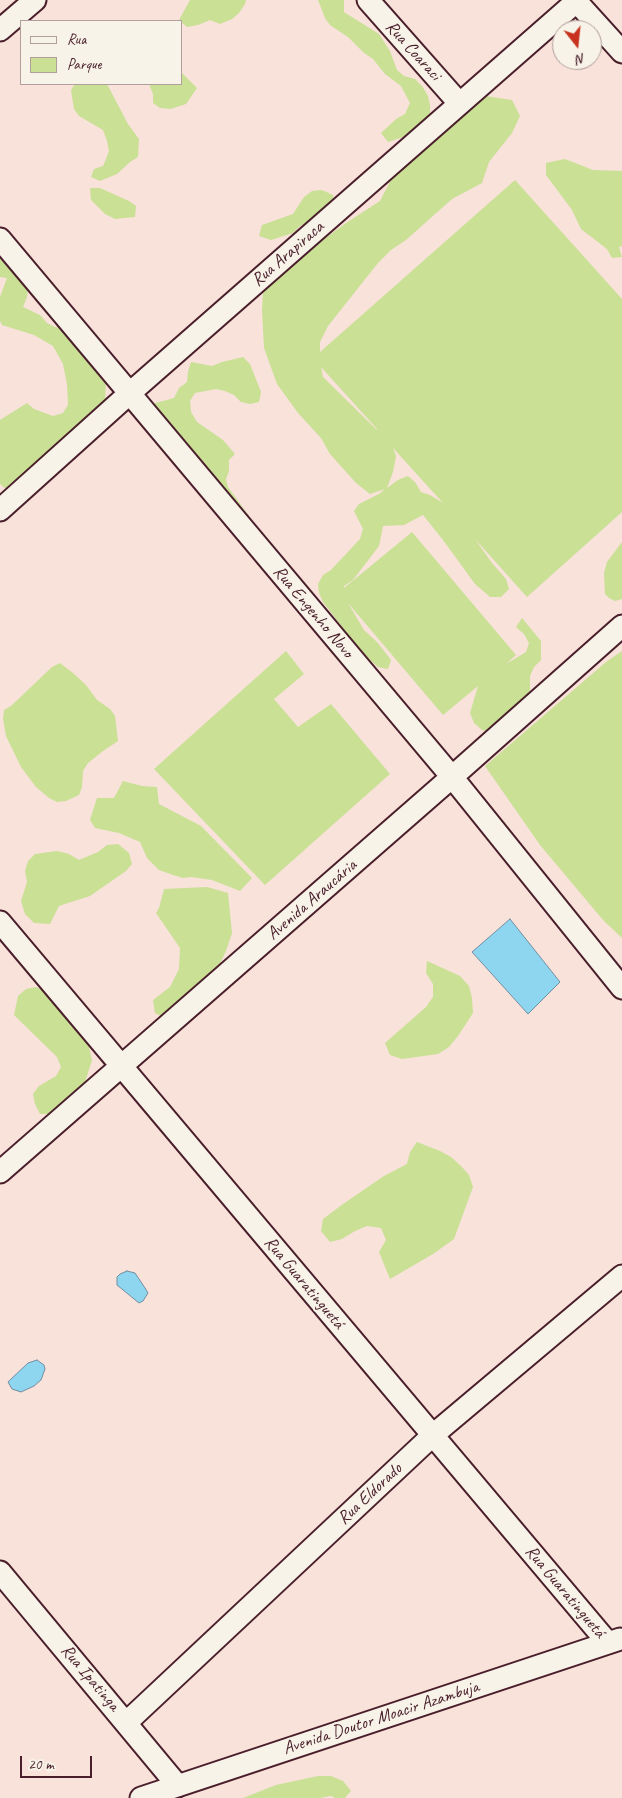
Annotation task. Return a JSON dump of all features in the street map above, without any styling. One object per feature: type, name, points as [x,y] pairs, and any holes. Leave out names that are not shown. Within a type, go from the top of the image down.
[{"type":"street","points":[[0,30],[35,0]]},
{"type":"street","name":"Rua Coaraci","points":[[368,0],[459,103]]},
{"type":"street","points":[[577,1],[622,52]]},
{"type":"street","name":"Rua Arapiraca","points":[[0,510],[130,393],[577,1]]},
{"type":"street","name":"Rua Engenho Novo","points":[[0,239],[452,777],[622,988]]},
{"type":"street","name":"Avenida Araucária","points":[[0,1172],[622,626]]},
{"type":"street","name":"Rua Guaratinguetá","points":[[0,922],[433,1435],[615,1641]]},
{"type":"street","name":"Rua Eldorado","points":[[126,1722],[433,1435],[622,1276]]},
{"type":"street","name":"Rua Ipatinga","points":[[0,1572],[178,1786]]},
{"type":"street","name":"Avenida Doutor Moacir Azambuja","points":[[141,1798],[615,1641]]},
{"type":"green space","points":[[190,0],[246,0],[239,13],[232,19],[220,24],[210,20],[187,27],[182,23],[182,20],[179,20]]},
{"type":"green space","points":[[318,0],[344,0],[344,12],[379,34],[390,51],[397,70],[404,76],[415,79],[422,86],[428,96],[430,115],[409,135],[388,142],[381,133],[396,119],[405,114],[410,103],[401,86],[385,74],[373,59],[348,37],[330,25]]},
{"type":"green space","points":[[182,73],[197,88],[186,104],[170,109],[160,108],[153,103],[153,94],[149,85],[182,85]]},
{"type":"green space","points":[[74,85],[108,85],[128,124],[139,139],[138,157],[117,174],[100,181],[91,177],[94,169],[103,166],[109,151],[107,141],[103,130],[79,116],[74,109],[71,90]]},
{"type":"green space","points":[[478,95],[512,100],[520,116],[512,133],[489,162],[482,183],[452,199],[378,263],[328,326],[320,342],[320,352],[515,180],[622,299],[622,512],[527,597],[475,539],[506,579],[509,589],[501,597],[490,597],[475,584],[423,515],[404,525],[383,526],[379,546],[353,580],[344,586],[344,588],[412,532],[516,655],[506,664],[526,652],[529,643],[524,634],[516,627],[522,618],[541,641],[541,660],[534,667],[530,676],[530,696],[495,733],[482,730],[474,723],[470,713],[478,686],[443,715],[348,603],[364,630],[378,643],[391,660],[388,669],[378,667],[362,653],[323,602],[318,584],[323,575],[331,570],[360,539],[363,529],[354,511],[359,504],[385,489],[370,494],[356,483],[330,454],[321,438],[298,413],[277,384],[264,348],[263,293],[289,265],[346,223],[380,201],[395,172]],"holes":[[[321,367],[377,429],[377,430],[323,377]],[[393,448],[443,503],[421,492],[415,482],[408,476],[387,488],[396,456]]]},
{"type":"green space","points":[[565,159],[593,170],[622,171],[622,246],[619,247],[622,257],[612,258],[607,249],[581,229],[572,210],[546,175],[546,163]]},
{"type":"green space","points":[[90,188],[100,188],[129,201],[136,206],[135,217],[115,219],[105,214],[91,200]]},
{"type":"green space","points":[[322,190],[333,195],[334,206],[300,226],[293,233],[271,240],[259,236],[262,225],[293,214],[304,197],[312,191]]},
{"type":"green space","points":[[0,259],[10,263],[28,287],[23,307],[40,315],[47,323],[65,329],[106,379],[105,402],[13,489],[6,489],[0,484],[0,420],[27,403],[34,409],[53,416],[63,413],[68,405],[67,384],[63,364],[53,346],[34,335],[2,325],[0,321],[0,297],[7,278],[0,277]]},
{"type":"green space","points":[[243,357],[250,364],[261,392],[259,402],[250,404],[241,402],[234,395],[216,389],[195,393],[190,401],[191,412],[197,422],[223,440],[235,454],[229,460],[229,471],[226,479],[228,487],[249,516],[230,506],[152,404],[174,398],[179,388],[187,382],[191,362],[212,366]]},
{"type":"green space","points":[[622,542],[622,599],[615,601],[605,594],[604,573],[607,562]]},
{"type":"green space","points":[[286,651],[304,674],[274,699],[298,727],[331,704],[390,774],[265,885],[154,769]]},
{"type":"green space","points":[[622,651],[622,938],[603,920],[540,845],[485,766],[606,662]]},
{"type":"green space","points":[[60,663],[86,685],[97,700],[110,709],[115,716],[118,741],[88,763],[83,771],[82,787],[79,795],[66,801],[57,802],[36,787],[21,767],[6,736],[3,719],[4,710],[11,706],[52,667]]},
{"type":"green space","points":[[123,781],[142,786],[157,787],[159,804],[201,826],[252,878],[240,891],[212,880],[191,877],[183,878],[173,875],[159,870],[147,858],[140,842],[119,833],[95,828],[90,820],[97,798],[114,798]]},
{"type":"green space","points":[[118,844],[129,853],[132,864],[126,871],[90,896],[59,906],[50,924],[34,923],[25,914],[21,901],[27,882],[25,871],[28,861],[35,854],[57,851],[69,854],[79,860],[98,852],[107,845]]},
{"type":"green space","points":[[207,887],[228,893],[232,933],[216,972],[165,1018],[155,1013],[153,1000],[170,987],[179,969],[180,948],[156,913],[164,889]]},
{"type":"green space","points":[[427,961],[460,976],[469,986],[473,1013],[449,1047],[438,1054],[402,1059],[390,1055],[385,1043],[426,1007],[433,997],[433,984],[426,973]]},
{"type":"green space","points":[[35,987],[45,990],[87,1038],[92,1060],[82,1092],[51,1114],[40,1114],[33,1094],[39,1086],[56,1076],[61,1067],[57,1057],[14,1015],[18,996],[26,989]]},
{"type":"green space","points":[[417,1142],[451,1157],[469,1175],[473,1187],[454,1239],[433,1254],[390,1279],[379,1252],[386,1240],[381,1228],[367,1226],[342,1239],[330,1242],[321,1231],[323,1219],[384,1176],[407,1164],[410,1152]]},
{"type":"green space","points":[[318,1776],[331,1776],[343,1781],[351,1791],[345,1798],[331,1796],[320,1798],[243,1798],[276,1785]]},
{"type":"water","points":[[510,919],[560,982],[528,1014],[472,952]]},
{"type":"water","points":[[127,1271],[135,1273],[148,1293],[143,1301],[139,1303],[117,1285],[117,1277]]},
{"type":"water","points":[[37,1360],[44,1365],[45,1369],[41,1380],[34,1386],[21,1392],[12,1389],[8,1382],[28,1363]]}]
